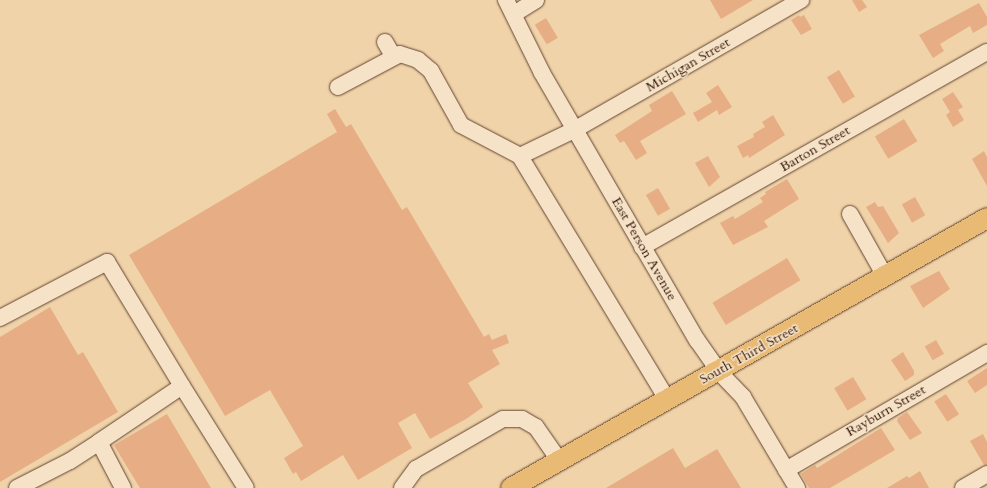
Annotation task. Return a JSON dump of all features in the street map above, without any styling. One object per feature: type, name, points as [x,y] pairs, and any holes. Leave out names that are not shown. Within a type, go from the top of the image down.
[{"type":"main road","name":"South Third Street","points":[[511,488],[667,399],[719,372],[987,218]]},
{"type":"street","name":"East Person Avenue","points":[[506,0],[542,72],[574,130],[697,340],[719,372],[743,397],[796,488]]},
{"type":"street","points":[[514,14],[536,0]]},
{"type":"street","name":"Michigan Street","points":[[520,156],[574,130],[801,0]]},
{"type":"street","points":[[385,42],[393,56]]},
{"type":"street","name":"Barton Street","points":[[642,247],[987,52]]},
{"type":"street","points":[[338,87],[393,56],[400,54],[418,60],[431,72],[462,126],[520,156],[667,399]]},
{"type":"street","points":[[850,214],[885,276]]},
{"type":"street","points":[[0,318],[107,262],[246,488]]},
{"type":"street","name":"Rayburn Street","points":[[786,470],[987,353]]},
{"type":"street","points":[[16,488],[70,461],[182,386]]},
{"type":"street","points":[[402,488],[416,469],[503,419],[522,419],[536,427],[559,460]]},
{"type":"street","points":[[99,442],[123,488]]},
{"type":"street","points":[[963,488],[987,474]]},
{"type":"building","points":[[710,0],[753,0],[721,19]]},
{"type":"building","points":[[852,0],[862,0],[867,7],[859,12]]},
{"type":"building","points":[[979,3],[987,17],[987,25],[973,33],[970,26],[940,44],[944,51],[933,58],[919,35]]},
{"type":"building","points":[[799,15],[800,17],[804,15],[812,29],[801,35],[791,20]]},
{"type":"building","points":[[546,18],[558,38],[547,44],[535,25]]},
{"type":"building","points":[[839,70],[855,97],[843,104],[827,77]]},
{"type":"building","points":[[718,85],[732,107],[719,115],[717,110],[698,122],[693,113],[712,102],[706,93]]},
{"type":"building","points":[[672,91],[686,114],[640,141],[647,153],[636,160],[624,141],[620,143],[615,135],[652,111],[649,105]]},
{"type":"building","points":[[953,92],[963,107],[958,110],[964,120],[953,127],[946,115],[950,112],[942,99]]},
{"type":"building","points":[[335,109],[346,127],[351,124],[402,210],[407,207],[484,337],[489,334],[492,340],[506,334],[509,343],[492,350],[500,364],[468,383],[483,407],[466,419],[430,439],[415,413],[398,423],[412,448],[358,480],[343,455],[301,481],[296,472],[293,474],[284,458],[303,446],[270,390],[225,416],[129,255],[337,132],[327,114]]},
{"type":"building","points":[[773,115],[785,135],[749,158],[748,155],[743,158],[737,146],[754,137],[753,134],[765,127],[762,122]]},
{"type":"building","points":[[904,119],[917,141],[888,159],[875,137]]},
{"type":"building","points":[[984,151],[987,157],[987,186],[972,159]]},
{"type":"building","points":[[708,156],[720,177],[709,187],[695,163]]},
{"type":"building","points":[[787,179],[799,199],[764,221],[768,227],[733,245],[720,223],[733,216],[735,219],[763,202],[760,198],[766,194],[765,192]]},
{"type":"building","points":[[658,188],[670,209],[658,216],[646,195]]},
{"type":"building","points":[[915,197],[925,215],[912,223],[902,204]]},
{"type":"building","points":[[875,202],[878,207],[883,206],[899,233],[888,243],[866,207]]},
{"type":"building","points":[[787,258],[800,280],[726,325],[712,303]]},
{"type":"building","points":[[939,271],[950,289],[923,308],[910,286]]},
{"type":"building","points":[[50,307],[78,355],[83,352],[118,412],[0,482],[0,337]]},
{"type":"building","points":[[936,340],[944,354],[933,360],[925,346]]},
{"type":"building","points":[[903,352],[914,371],[914,375],[905,381],[891,360]]},
{"type":"building","points":[[987,368],[987,385],[975,393],[967,381]]},
{"type":"building","points":[[853,377],[866,399],[848,411],[834,388]]},
{"type":"building","points":[[946,394],[959,414],[947,422],[934,402]]},
{"type":"building","points":[[907,412],[922,433],[910,440],[897,421],[898,418]]},
{"type":"building","points":[[167,414],[211,488],[140,488],[121,457],[114,445]]},
{"type":"building","points":[[881,428],[895,450],[830,488],[809,488],[801,474],[815,465],[817,468]]},
{"type":"building","points":[[983,434],[987,442],[987,465],[984,465],[970,441]]},
{"type":"building","points":[[673,448],[685,468],[717,449],[741,488],[606,488]]},
{"type":"building","points":[[920,471],[929,488],[887,488],[907,476],[909,478]]}]
